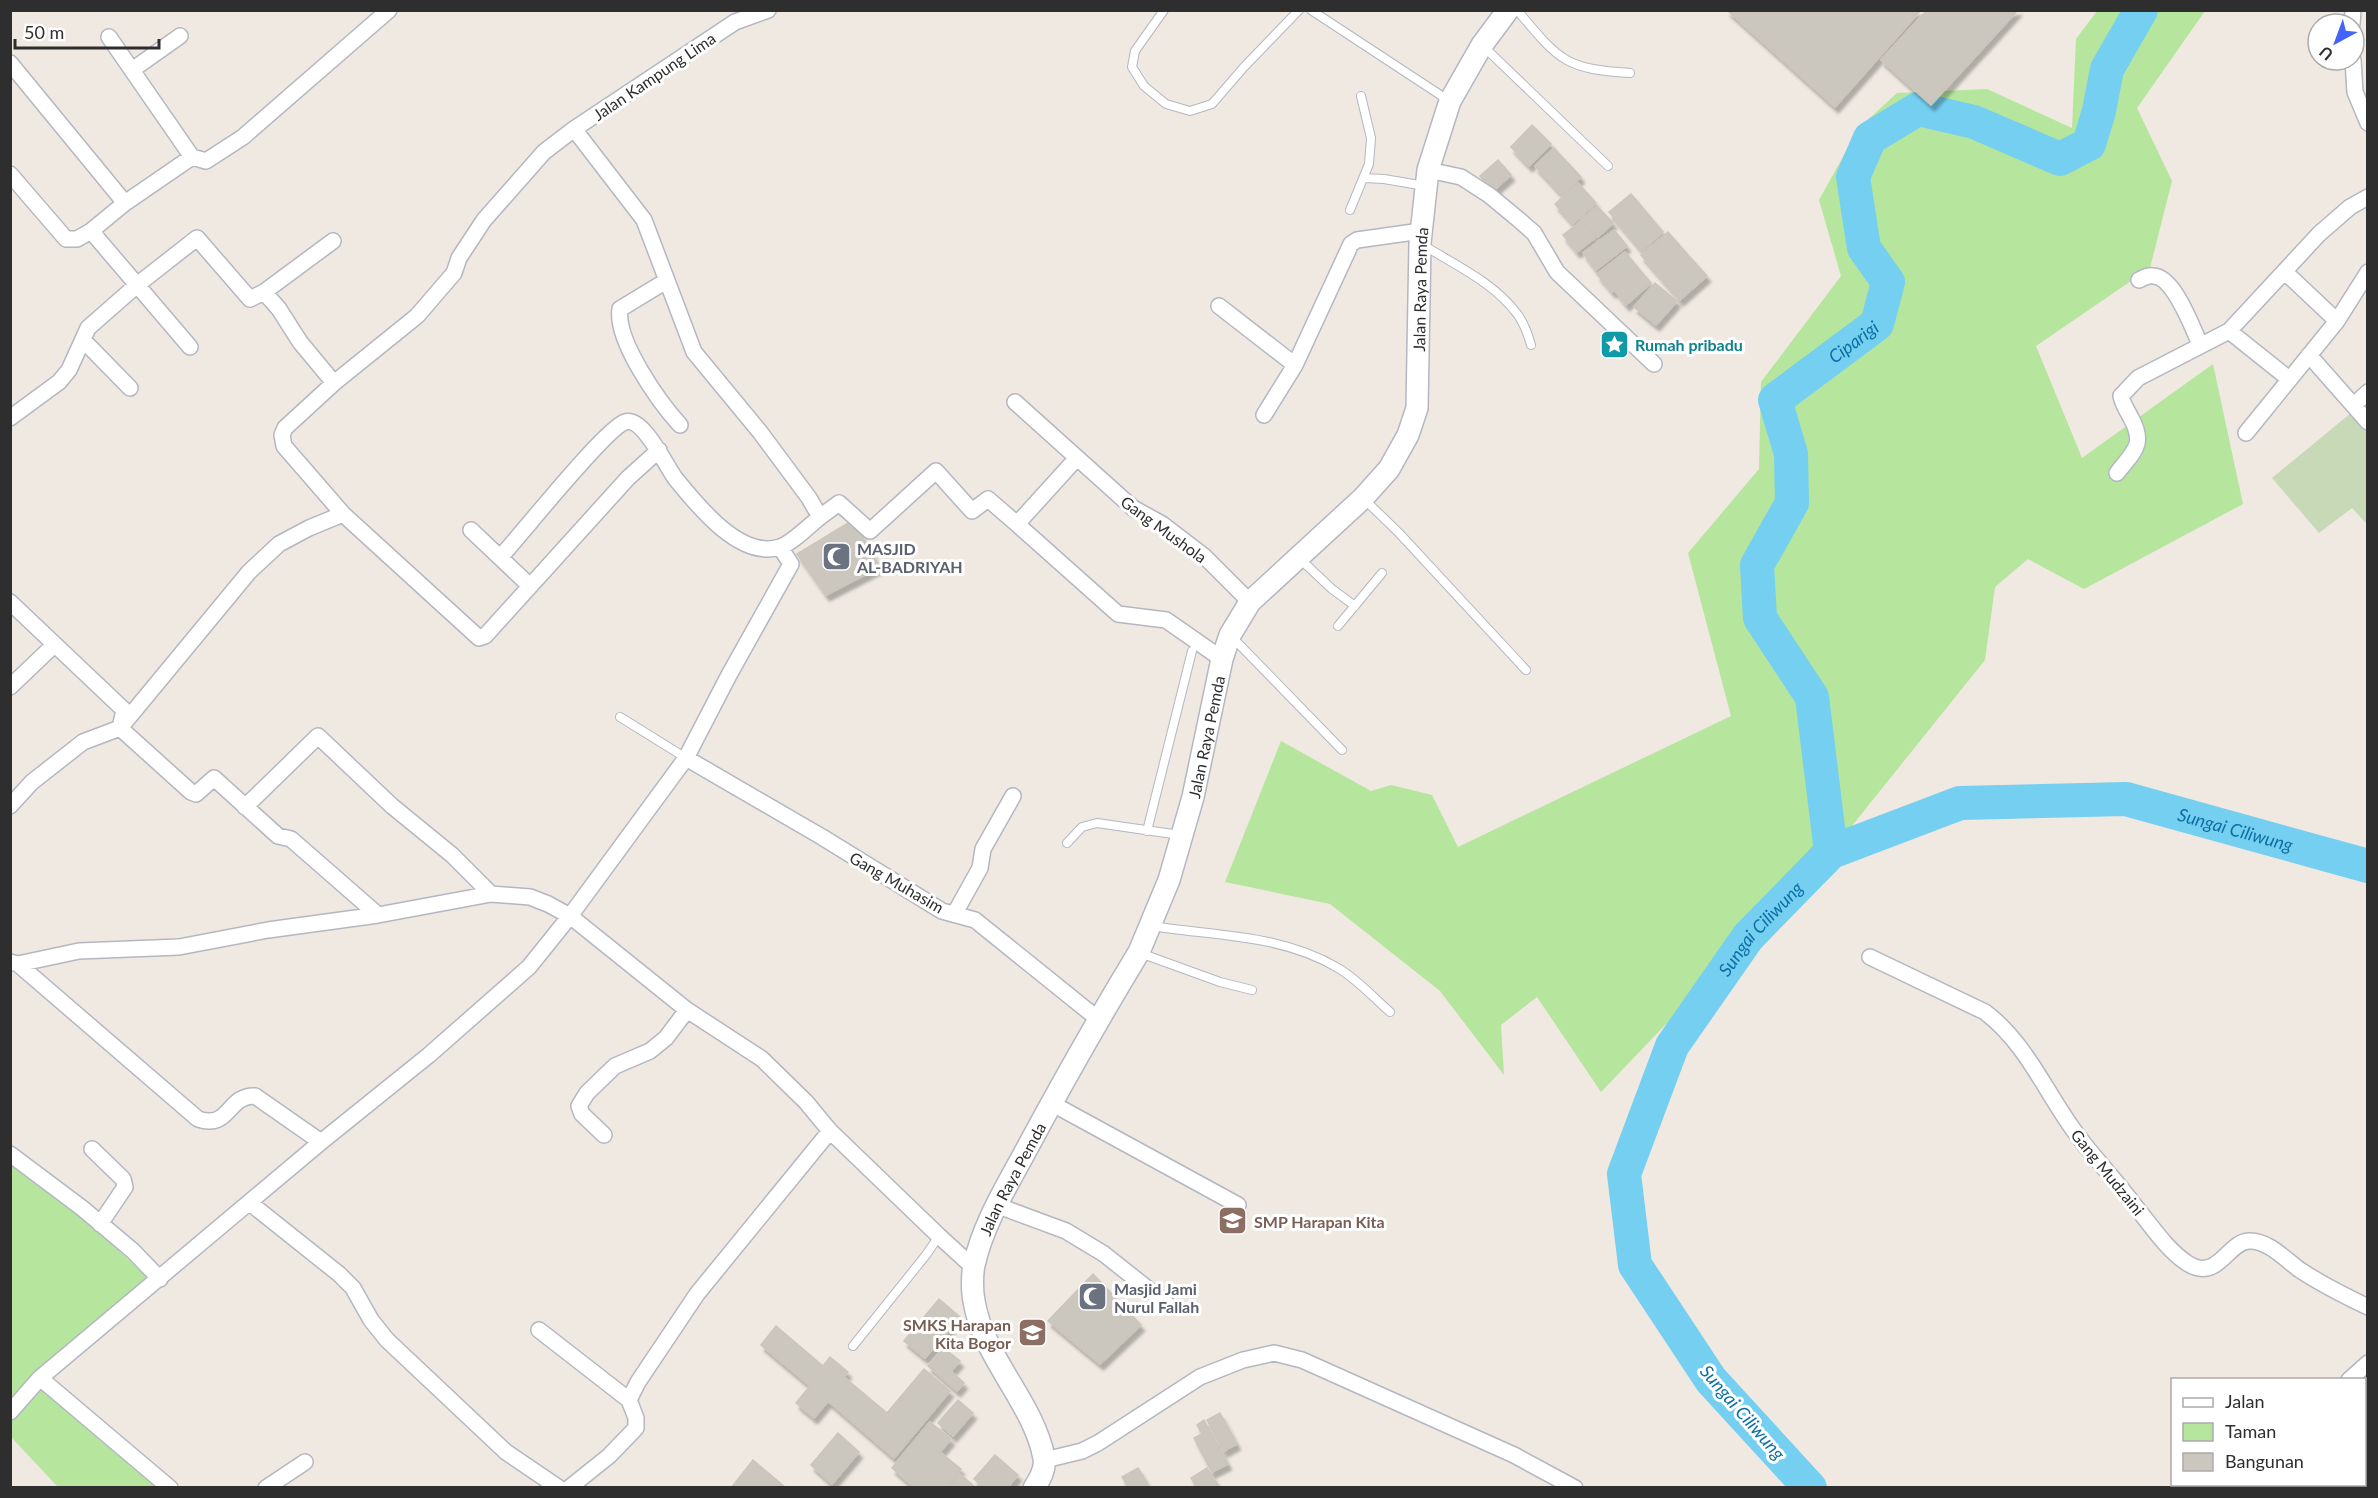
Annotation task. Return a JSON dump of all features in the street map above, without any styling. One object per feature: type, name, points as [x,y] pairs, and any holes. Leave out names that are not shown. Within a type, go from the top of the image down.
[{"type":"main road","name":"Jalan Raya Pemda","points":[[1045,1460],[1032,1424],[983,1333],[974,1301],[973,1267],[996,1205],[1050,1103],[1139,952],[1151,926],[1169,880],[1182,835],[1221,664],[1230,635],[1250,602],[1363,498],[1389,469],[1408,435],[1417,408],[1420,237],[1427,178],[1450,101],[1482,45],[1508,10]]},
{"type":"main road","points":[[1034,1488],[1042,1477],[1045,1460]]},
{"type":"street","points":[[109,37],[192,158],[206,161],[243,137],[389,10]]},
{"type":"street","name":"Jalan Kampung Lima","points":[[343,514],[284,446],[282,439],[285,428],[334,383],[417,316],[454,273],[459,258],[484,220],[544,152],[574,129],[735,22],[768,10]]},
{"type":"street","points":[[132,69],[180,36]]},
{"type":"street","points":[[10,63],[124,203]]},
{"type":"street","points":[[2356,72],[2367,123]]},
{"type":"street","points":[[574,129],[644,220],[694,352],[760,432],[809,498],[820,517]]},
{"type":"street","points":[[10,174],[66,239],[77,239],[91,231],[124,203],[192,158]]},
{"type":"street","points":[[1427,178],[1461,177],[1518,219],[1538,238],[1557,272],[1654,364]]},
{"type":"street","points":[[2117,473],[2138,447],[2140,439],[2132,418],[2122,404],[2121,396],[2138,378],[2229,331],[2335,219],[2367,197]]},
{"type":"street","points":[[91,231],[190,347]]},
{"type":"street","points":[[1264,415],[1295,365],[1351,244],[1357,240],[1420,237]]},
{"type":"street","points":[[10,418],[59,382],[69,370],[88,328],[137,285],[197,238],[250,299],[264,292],[333,241]]},
{"type":"street","points":[[2284,272],[2337,321]]},
{"type":"street","points":[[2246,433],[2337,321],[2367,272]]},
{"type":"street","points":[[2139,280],[2152,275],[2159,277],[2171,287],[2179,298],[2200,344]]},
{"type":"street","points":[[666,281],[620,309],[618,319],[648,384],[680,425]]},
{"type":"street","points":[[264,292],[334,383]]},
{"type":"street","points":[[1220,306],[1295,365]]},
{"type":"street","points":[[2229,331],[2289,379]]},
{"type":"street","points":[[82,340],[130,388]]},
{"type":"street","points":[[2309,355],[2367,422]]},
{"type":"street","points":[[2354,405],[2367,392]]},
{"type":"street","name":"Gang Mushola","points":[[1015,402],[1133,508],[1162,524],[1205,557],[1250,602]]},
{"type":"street","points":[[504,554],[603,440],[624,423],[631,422],[638,425],[659,450],[674,476],[726,532],[744,545],[758,549],[780,547],[839,503],[870,531],[936,471],[972,511],[988,499],[1118,614],[1166,620],[1221,664]]},
{"type":"street","points":[[10,806],[32,782],[83,742],[120,728],[249,572],[279,544],[343,514],[479,638],[485,636],[628,478],[659,450]]},
{"type":"street","points":[[1017,524],[1076,459]]},
{"type":"street","points":[[471,530],[529,585]]},
{"type":"street","points":[[10,1412],[40,1378],[321,1142],[429,1055],[529,967],[570,916],[686,758],[729,675],[792,564],[780,547]]},
{"type":"street","points":[[10,602],[124,710],[120,728]]},
{"type":"street","points":[[10,687],[54,645]]},
{"type":"street","points":[[1192,651],[1221,664]]},
{"type":"street","points":[[120,728],[191,792],[196,794],[214,778],[278,836],[291,839],[378,915]]},
{"type":"street","points":[[245,807],[318,736],[392,806],[452,855],[491,894]]},
{"type":"street","name":"Gang Muhasim","points":[[686,758],[822,837],[942,911],[975,920],[1098,1019]]},
{"type":"street","points":[[955,913],[980,868],[983,849],[1013,796]]},
{"type":"street","points":[[14,963],[78,951],[179,947],[268,930],[378,915],[491,894],[530,897],[570,916],[687,1010],[762,1059],[806,1102],[830,1131],[973,1267]]},
{"type":"street","name":"Gang Mudzaini","points":[[1870,957],[1985,1012],[1995,1019],[2040,1076],[2075,1132],[2168,1247],[2187,1263],[2200,1269],[2210,1268],[2244,1242],[2251,1240],[2278,1252],[2300,1269],[2367,1307]]},
{"type":"street","points":[[14,963],[198,1119],[209,1123],[219,1120],[241,1098],[255,1096],[321,1142]]},
{"type":"street","points":[[604,1135],[582,1114],[579,1106],[587,1093],[615,1066],[650,1050],[666,1038],[687,1010]]},
{"type":"street","points":[[1050,1103],[1238,1205]]},
{"type":"street","points":[[629,1400],[638,1382],[697,1293],[830,1131]]},
{"type":"street","points":[[92,1149],[123,1179],[125,1187],[100,1224]]},
{"type":"street","points":[[10,1154],[100,1224],[143,1260],[160,1279]]},
{"type":"street","points":[[250,1203],[339,1274],[353,1288],[371,1320],[387,1340],[506,1452],[559,1488]]},
{"type":"street","points":[[996,1205],[1066,1231],[1104,1254],[1167,1304]]},
{"type":"street","points":[[539,1330],[629,1400],[636,1418],[636,1428],[609,1456],[569,1488]]},
{"type":"street","points":[[1045,1460],[1082,1452],[1200,1377],[1243,1360],[1274,1353],[1302,1360],[1514,1455],[1575,1488]]},
{"type":"street","points":[[2351,1378],[2367,1363]]},
{"type":"street","points":[[40,1378],[170,1488]]},
{"type":"street","points":[[266,1488],[305,1462]]},
{"type":"lane","points":[[1164,10],[1135,51],[1132,67],[1143,86],[1166,104],[1190,111],[1212,104],[1299,10]]},
{"type":"lane","points":[[1311,10],[1450,101]]},
{"type":"lane","points":[[1517,10],[1560,58],[1591,70],[1630,73]]},
{"type":"lane","points":[[1482,45],[1608,166]]},
{"type":"lane","points":[[1350,210],[1369,164],[1371,138],[1361,96]]},
{"type":"lane","points":[[1365,178],[1427,178]]},
{"type":"lane","points":[[1420,237],[1497,293],[1518,315],[1531,345]]},
{"type":"lane","points":[[1363,498],[1399,533],[1526,670]]},
{"type":"lane","points":[[1298,557],[1332,589],[1355,606]]},
{"type":"lane","points":[[1338,626],[1382,573]]},
{"type":"lane","points":[[1230,635],[1342,750]]},
{"type":"lane","points":[[1148,831],[1192,651]]},
{"type":"lane","points":[[620,717],[686,758]]},
{"type":"lane","points":[[1067,843],[1082,827],[1097,823],[1182,835]]},
{"type":"lane","points":[[1151,926],[1250,937],[1296,948],[1339,969],[1390,1012]]},
{"type":"lane","points":[[1139,952],[1220,982],[1252,990]]},
{"type":"lane","points":[[853,1346],[939,1236]]},
{"type":"green space","points":[[2097,11],[2205,11],[2137,108],[2172,181],[2150,268],[2036,346],[2082,458],[2213,364],[2243,504],[2084,589],[2028,559],[1995,587],[1985,660],[1831,852],[1601,1092],[1537,997],[1501,1025],[1504,1075],[1440,991],[1330,904],[1225,882],[1281,741],[1371,791],[1391,785],[1432,795],[1458,847],[1731,716],[1688,553],[1759,469],[1761,382],[1841,276],[1819,200],[1859,128],[1897,93],[1987,89],[2072,128],[2076,39]]},
{"type":"green space","points":[[2362,404],[2367,411],[2367,524],[2352,508],[2319,533],[2272,478]]},
{"type":"green space","points":[[11,1165],[82,1219],[148,1279],[33,1374],[11,1399]]},
{"type":"green space","points":[[42,1384],[159,1487],[58,1487],[11,1437],[11,1421]]},
{"type":"building","points":[[1727,10],[1921,10],[1835,107]]},
{"type":"building","points":[[1927,10],[2018,10],[1931,105],[1881,60]]},
{"type":"building","points":[[1532,125],[1551,144],[1529,166],[1511,147]]},
{"type":"building","points":[[1554,148],[1581,177],[1562,195],[1535,166]]},
{"type":"building","points":[[1498,160],[1511,175],[1493,191],[1480,176]]},
{"type":"building","points":[[1578,183],[1596,203],[1573,224],[1555,204]]},
{"type":"building","points":[[1631,194],[1642,207],[1620,225],[1609,212]]},
{"type":"building","points":[[1597,206],[1613,223],[1598,237],[1581,220]]},
{"type":"building","points":[[1642,207],[1663,232],[1642,251],[1620,225]]},
{"type":"building","points":[[1581,221],[1595,238],[1577,252],[1563,235]]},
{"type":"building","points":[[1614,230],[1627,246],[1596,270],[1583,253]]},
{"type":"building","points":[[1668,232],[1688,255],[1661,278],[1641,255]]},
{"type":"building","points":[[1625,252],[1639,269],[1612,292],[1597,274]]},
{"type":"building","points":[[1688,255],[1707,276],[1680,300],[1661,278]]},
{"type":"building","points":[[1639,269],[1651,283],[1626,305],[1615,291]]},
{"type":"building","points":[[1655,283],[1677,301],[1656,325],[1634,307]]},
{"type":"building","name":"MASJID AL-BADRIYAH","points":[[853,520],[880,567],[826,595],[797,554]]},
{"type":"building","name":"Masjid Jami Nurul Fallah","points":[[1093,1274],[1141,1325],[1100,1364],[1048,1321]]},
{"type":"building","points":[[939,1299],[960,1317],[925,1358],[904,1341]]},
{"type":"building","points":[[776,1326],[823,1366],[830,1357],[848,1372],[844,1377],[887,1413],[924,1369],[950,1391],[894,1458],[828,1401],[814,1418],[796,1403],[810,1386],[761,1345]]},
{"type":"building","points":[[944,1348],[960,1361],[951,1371],[964,1383],[957,1391],[928,1366]]},
{"type":"building","points":[[958,1400],[973,1413],[953,1436],[938,1423]]},
{"type":"building","points":[[1220,1413],[1237,1444],[1224,1451],[1207,1420]]},
{"type":"building","points":[[1204,1420],[1228,1464],[1212,1472],[1194,1438],[1202,1434],[1197,1425]]},
{"type":"building","points":[[930,1422],[951,1439],[940,1452],[961,1469],[946,1488],[915,1488],[892,1468]]},
{"type":"building","points":[[838,1433],[859,1452],[832,1484],[811,1465]]},
{"type":"building","points":[[995,1455],[1018,1475],[1007,1488],[984,1488],[974,1479]]},
{"type":"building","points":[[753,1460],[786,1488],[731,1488]]},
{"type":"building","points":[[1138,1468],[1150,1488],[1129,1488],[1122,1477]]},
{"type":"building","points":[[1207,1468],[1220,1488],[1197,1488],[1191,1478]]},
{"type":"building","points":[[960,1474],[976,1488],[949,1488]]},
{"type":"waterway","name":"Ciparigi","points":[[1831,852],[1812,697],[1760,618],[1757,565],[1792,503],[1791,454],[1775,400],[1877,324],[1888,282],[1864,248],[1853,177],[1870,138],[1918,109],[1974,122],[2060,159],[2089,144],[2099,111],[2107,69],[2141,10]]},
{"type":"waterway","name":"Sungai Ciliwung","points":[[1810,1488],[1711,1380],[1635,1265],[1624,1174],[1672,1046],[1748,937],[1831,852],[1960,803],[2126,799],[2368,866]]},
{"type":"place","name":"Rumah pribadu","points":[[1614,344]]},
{"type":"place","name":"MASJID AL-BADRIYAH","points":[[836,557]]},
{"type":"place","name":"SMP Harapan Kita","points":[[1233,1221]]},
{"type":"place","name":"Masjid Jami Nurul Fallah","points":[[1093,1297]]},
{"type":"place","name":"SMKS Harapan Kita Bogor","points":[[1032,1333]]}]
